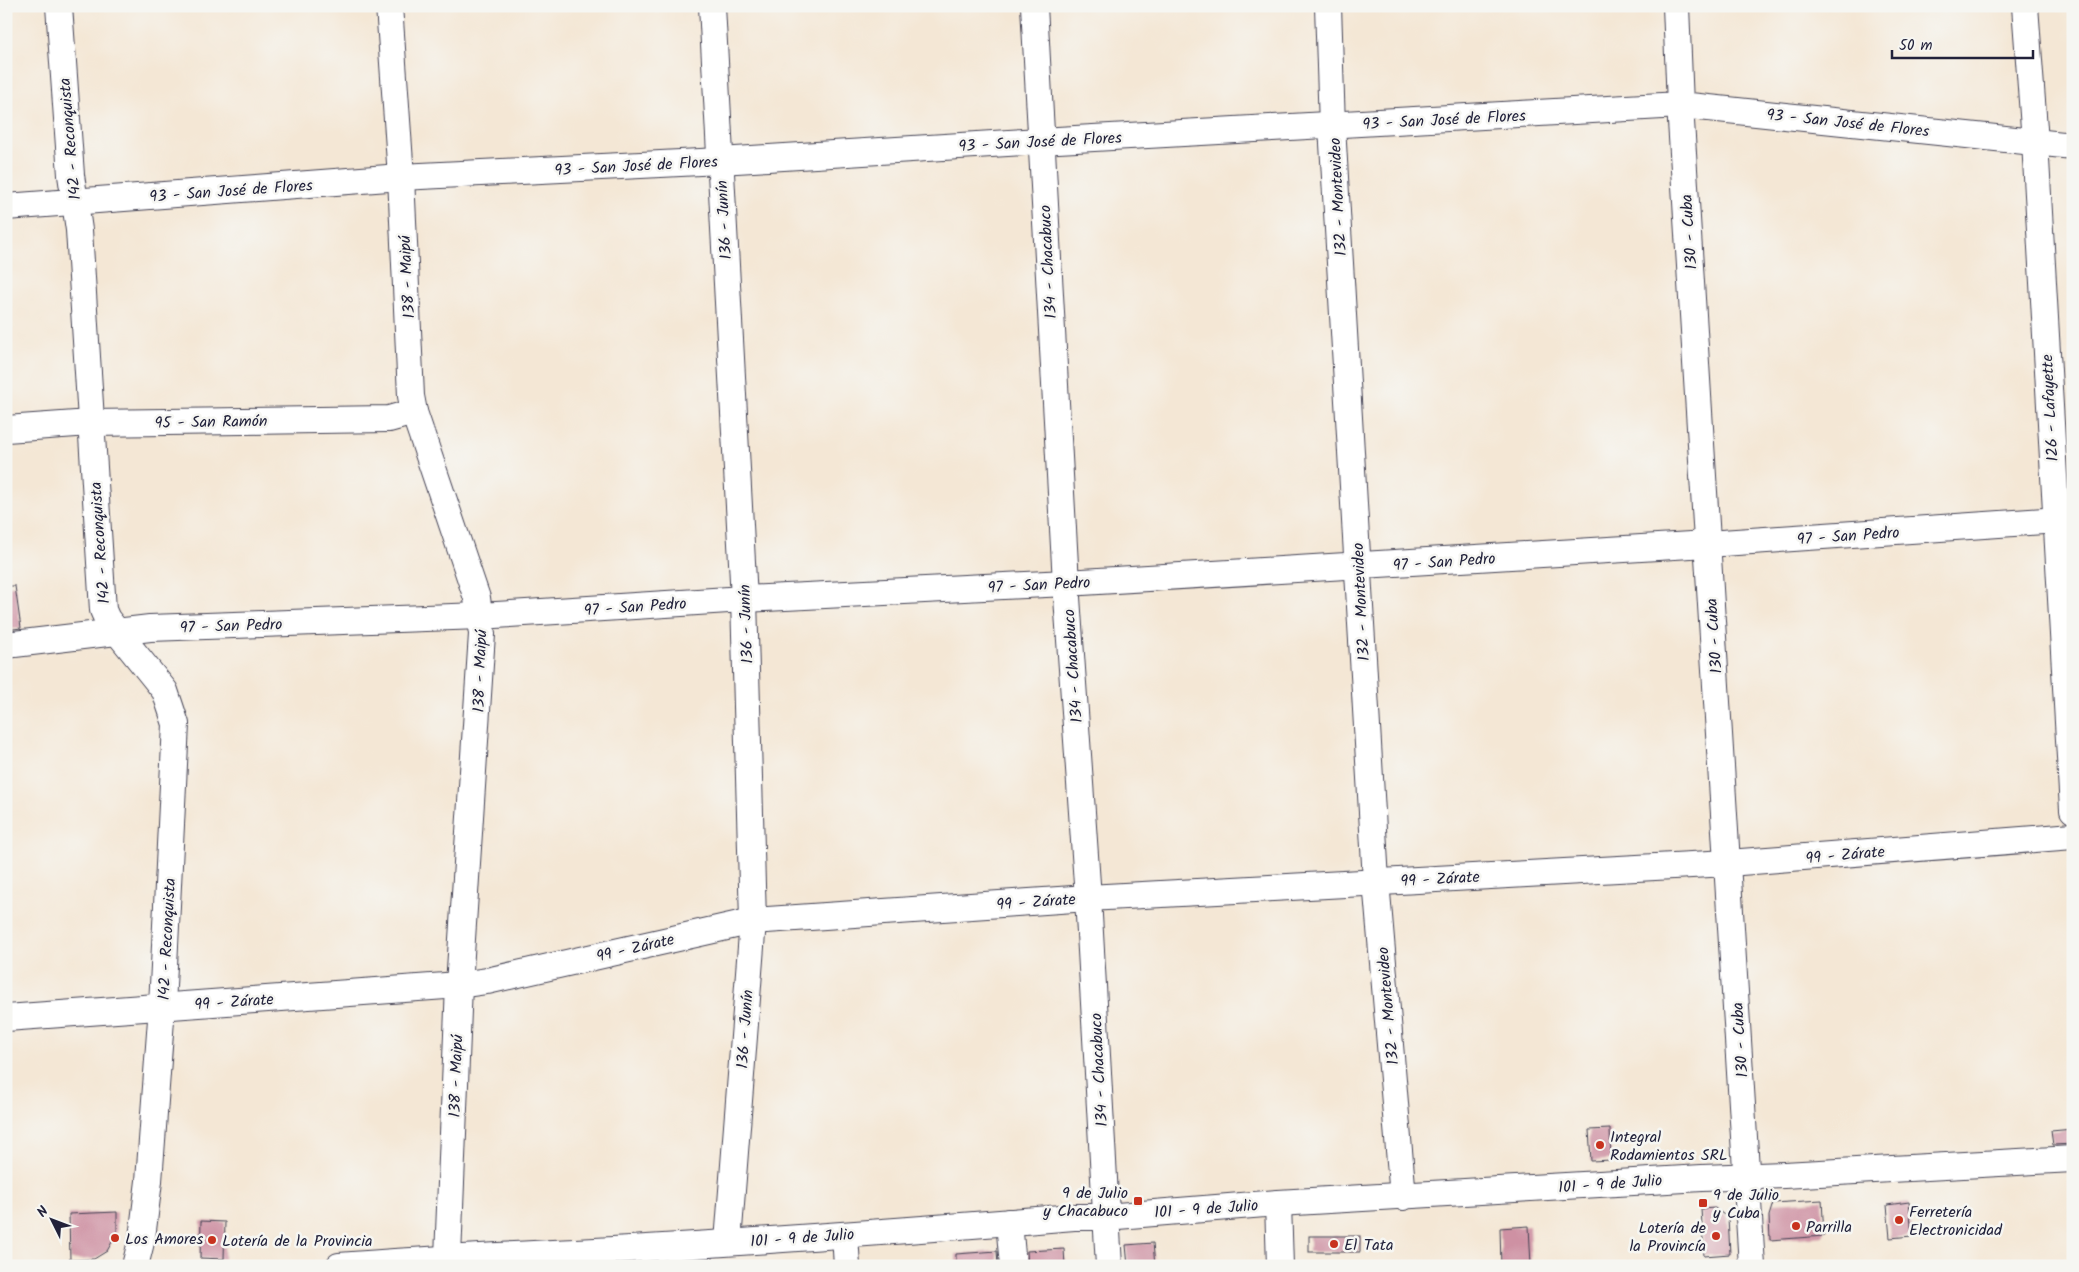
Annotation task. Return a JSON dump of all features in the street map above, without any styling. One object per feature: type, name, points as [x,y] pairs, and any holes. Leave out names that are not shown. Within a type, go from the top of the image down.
[{"type":"street","name":"142 - Reconquista","points":[[60,6],[71,175],[79,230],[103,610],[107,619],[165,692],[176,724],[162,1006],[147,1208],[135,1266]]},
{"type":"street","name":"138 - Maipú","points":[[389,6],[402,177],[414,412],[477,598],[482,647],[459,985],[448,1257]]},
{"type":"street","name":"136 - Junín","points":[[712,6],[744,598],[753,921],[728,1242]]},
{"type":"street","name":"134 - Chacabuco","points":[[1034,6],[1066,583],[1088,898],[1109,1266]]},
{"type":"street","name":"132 - Montevideo","points":[[1328,6],[1332,126],[1376,881],[1403,1196]]},
{"type":"street","points":[[1676,7],[1683,6]]},
{"type":"street","name":"126 - Lafayette","points":[[2025,6],[2064,520],[2073,810]]},
{"type":"street","name":"130 - Cuba","points":[[1676,7],[1680,105],[1752,1266]]},
{"type":"street","name":"93 - San José de Flores","points":[[6,207],[402,177],[720,161],[1040,140],[1332,126],[1680,105],[2073,146]]},
{"type":"street","name":"95 - San Ramón","points":[[6,429],[90,423],[389,419],[414,412]]},
{"type":"street","name":"97 - San Pedro","points":[[6,645],[150,628],[480,616],[744,598],[1066,583],[2064,520]]},
{"type":"street","name":"99 - Zárate","points":[[6,1018],[459,985],[487,981],[753,921],[1088,898],[1728,863],[2073,836]]},
{"type":"street","name":"101 - 9 de Julio","points":[[339,1266],[448,1257],[596,1258],[728,1242],[1074,1217],[1105,1217],[1278,1203],[2073,1158]]},
{"type":"street","points":[[1278,1203],[1280,1266]]},
{"type":"street","points":[[1009,1222],[1013,1266]]},
{"type":"street","points":[[845,1235],[847,1266]]},
{"type":"building","points":[[6,586],[15,586],[21,628],[6,630]]},
{"type":"building","name":"Integral Rodamientos SRL","points":[[1610,1129],[1611,1160],[1591,1161],[1589,1130]]},
{"type":"building","points":[[2073,1129],[2073,1144],[2053,1145],[2051,1131]]},
{"type":"building","name":"Parrilla","points":[[1822,1200],[1824,1236],[1770,1240],[1769,1216],[1773,1203]]},
{"type":"building","name":"Ferretería Electronicidad","points":[[1909,1202],[1912,1236],[1890,1238],[1887,1205]]},
{"type":"building","name":"Lotería de la Provincía","points":[[1715,1208],[1728,1218],[1730,1254],[1704,1256],[1701,1209]]},
{"type":"building","points":[[117,1212],[117,1233],[107,1251],[94,1259],[70,1260],[69,1214]]},
{"type":"building","name":"Lotería de la Provincia","points":[[201,1221],[225,1222],[224,1259],[200,1258]]},
{"type":"building","points":[[1529,1226],[1531,1266],[1501,1266],[1500,1228]]},
{"type":"building","name":"El Tata","points":[[1309,1236],[1360,1236],[1360,1252],[1309,1252]]},
{"type":"building","points":[[1153,1243],[1155,1266],[1128,1266],[1126,1245]]},
{"type":"building","points":[[1064,1249],[1065,1266],[1028,1266],[1027,1251]]},
{"type":"building","points":[[997,1251],[998,1266],[956,1266],[956,1254]]},
{"type":"place","name":"Integral Rodamientos SRL","points":[[1600,1145]]},
{"type":"place","name":"9 de Julio y Chacabuco","points":[[1138,1201]]},
{"type":"place","name":"9 de Julio y Cuba","points":[[1703,1203]]},
{"type":"place","name":"Ferretería Electronicidad","points":[[1899,1220]]},
{"type":"place","name":"Parrilla","points":[[1796,1226]]},
{"type":"place","name":"Lotería de la Provincía","points":[[1716,1236]]},
{"type":"place","name":"Los Amores","points":[[115,1238]]},
{"type":"place","name":"Lotería de la Provincia","points":[[212,1240]]},
{"type":"place","name":"El Tata","points":[[1334,1244]]}]
